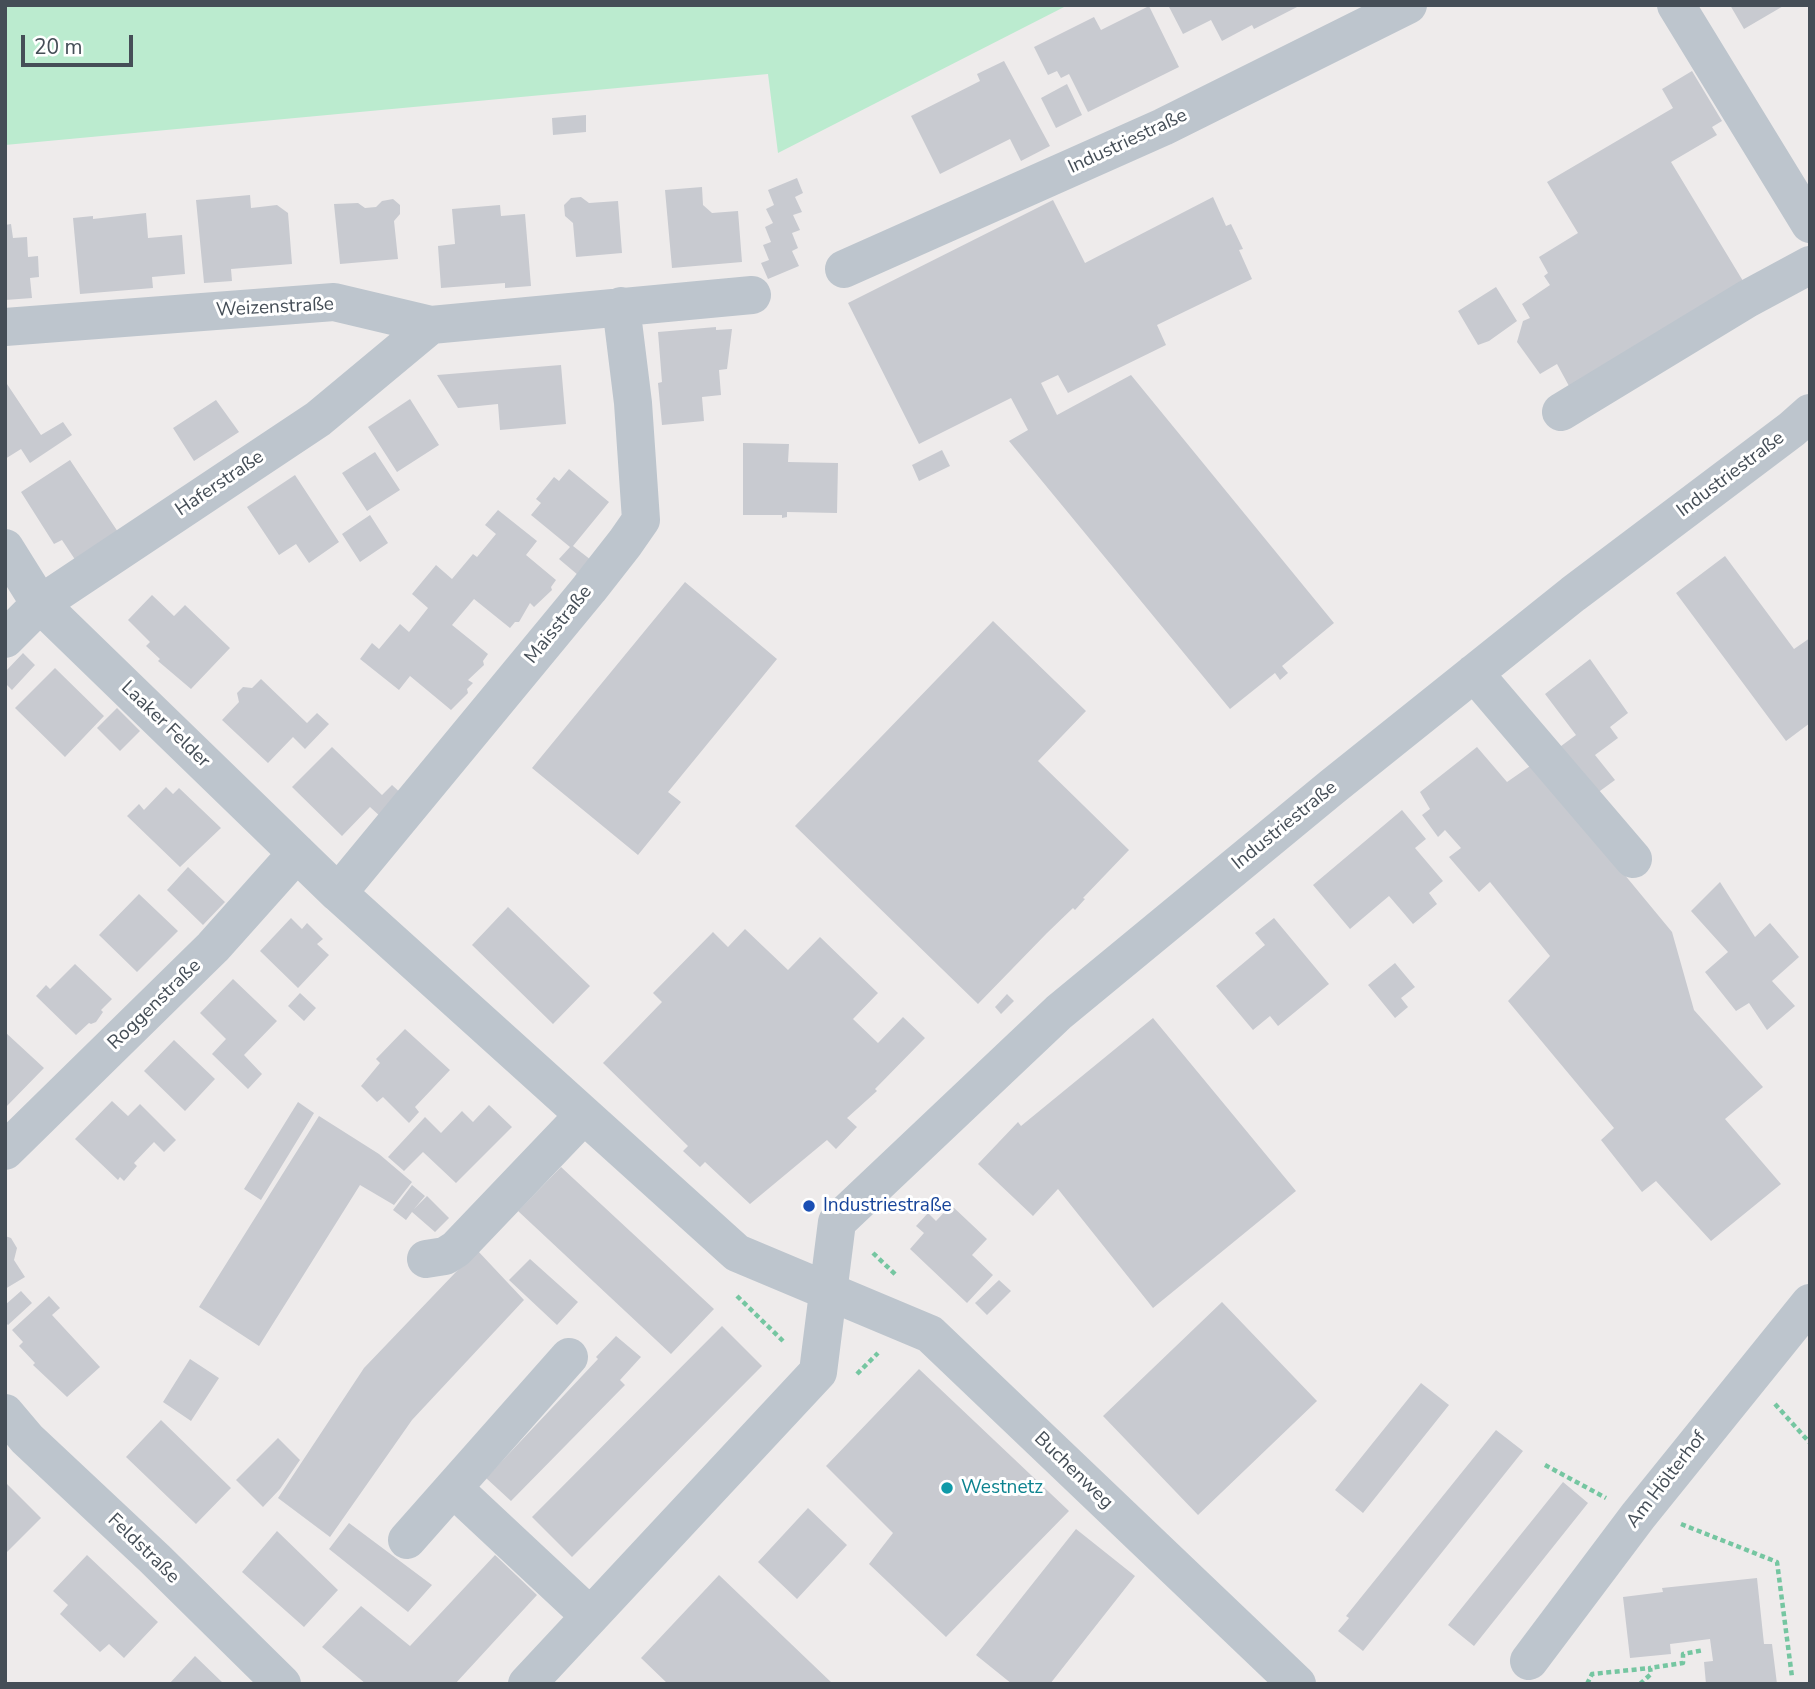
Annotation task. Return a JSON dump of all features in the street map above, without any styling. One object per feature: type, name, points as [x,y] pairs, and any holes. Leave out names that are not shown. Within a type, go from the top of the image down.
[{"type":"street","name":"Industriestraße","points":[[844,269],[1163,127],[1408,5]]},
{"type":"street","points":[[1676,5],[1810,224]]},
{"type":"street","points":[[1561,412],[1747,299],[1810,265]]},
{"type":"street","name":"Weizenstraße","points":[[5,327],[334,302],[431,325],[752,295]]},
{"type":"street","name":"Maisstraße","points":[[338,893],[589,589],[641,520],[633,403],[621,306]]},
{"type":"street","name":"Haferstraße","points":[[5,639],[40,604],[318,419],[431,325]]},
{"type":"street","name":"Industriestraße","points":[[527,1684],[818,1372],[838,1222],[848,1212],[1059,1012],[1573,594],[1810,413]]},
{"type":"street","name":"Laaker Felder","points":[[5,548],[40,604],[338,893]]},
{"type":"street","points":[[1474,673],[1633,859]]},
{"type":"street","name":"Roggenstraße","points":[[5,1151],[214,947],[297,853]]},
{"type":"street","points":[[338,893],[737,1252],[828,1291]]},
{"type":"street","points":[[426,1259],[445,1256],[456,1249],[584,1115]]},
{"type":"street","name":"Buchenweg","points":[[828,1291],[930,1334],[1297,1684]]},
{"type":"street","name":"Am Hölterhof","points":[[1528,1661],[1656,1518],[1810,1303]]},
{"type":"street","points":[[407,1539],[569,1357]]},
{"type":"street","name":"Feldstraße","points":[[5,1413],[27,1439],[155,1559],[282,1684]]},
{"type":"street","points":[[453,1488],[590,1616]]},
{"type":"path","points":[[870,1249],[904,1282]]},
{"type":"path","points":[[733,1293],[786,1343]]},
{"type":"path","points":[[1773,1402],[1810,1443]]},
{"type":"path","points":[[1545,1465],[1656,1518],[1777,1562],[1792,1677]]},
{"type":"path","points":[[1587,1684],[1592,1674],[1651,1671],[1684,1663],[1683,1654],[1704,1650]]},
{"type":"path","points":[[1640,1684],[1651,1671]]},
{"type":"path","points":[[1651,1671],[1651,1684]]},
{"type":"green space","points":[[5,5],[1068,5],[778,153],[768,74],[5,145]]},
{"type":"building","points":[[1168,5],[1301,5],[1254,29],[1252,25],[1222,41],[1211,20],[1183,34]]},
{"type":"building","points":[[1730,5],[1785,5],[1744,29]]},
{"type":"building","points":[[1149,6],[1179,67],[1088,112],[1069,74],[1061,78],[1057,71],[1048,75],[1034,47],[1094,17],[1101,30]]},
{"type":"building","points":[[1004,61],[1050,146],[1021,161],[1010,139],[940,174],[911,116],[980,81],[977,74]]},
{"type":"building","points":[[1692,71],[1722,121],[1712,127],[1717,135],[1671,162],[1743,281],[1569,386],[1557,364],[1540,374],[1517,342],[1523,321],[1530,318],[1522,304],[1550,285],[1544,276],[1548,273],[1539,257],[1578,233],[1547,182],[1673,108],[1662,89]]},
{"type":"building","points":[[1067,84],[1082,115],[1056,128],[1041,98]]},
{"type":"building","points":[[586,115],[586,132],[553,135],[552,118]]},
{"type":"building","points":[[797,178],[803,193],[795,197],[802,212],[793,215],[800,230],[792,233],[798,248],[792,251],[799,266],[768,279],[761,263],[769,260],[763,245],[771,242],[765,227],[773,223],[766,209],[774,205],[768,190]]},
{"type":"building","points":[[702,187],[703,205],[712,213],[738,211],[742,262],[672,268],[665,190]]},
{"type":"building","points":[[250,195],[251,208],[277,205],[288,213],[292,264],[231,269],[232,281],[204,283],[196,200]]},
{"type":"building","points":[[581,197],[589,203],[618,201],[622,253],[576,257],[573,223],[565,216],[564,205],[571,198]]},
{"type":"building","points":[[1213,197],[1226,226],[1231,224],[1243,249],[1239,250],[1252,279],[1157,325],[1166,345],[1068,393],[1058,375],[1041,383],[1057,415],[1131,375],[1334,623],[1282,666],[1288,673],[1280,680],[1275,673],[1230,709],[1009,441],[1028,430],[1011,398],[919,444],[848,303],[1053,200],[1085,263]]},
{"type":"building","points":[[393,199],[400,205],[400,214],[394,221],[398,259],[340,264],[334,204],[358,203],[365,208],[376,207],[382,201]]},
{"type":"building","points":[[500,205],[501,216],[525,214],[531,286],[505,288],[505,283],[441,288],[438,246],[455,244],[452,209]]},
{"type":"building","points":[[146,213],[148,238],[182,235],[185,274],[152,277],[153,288],[80,294],[73,218],[93,216],[93,219]]},
{"type":"building","points":[[11,224],[13,238],[27,237],[28,257],[38,256],[39,277],[30,278],[32,298],[5,300],[5,225]]},
{"type":"building","points":[[1496,287],[1517,321],[1489,341],[1478,345],[1458,311]]},
{"type":"building","points":[[716,327],[716,330],[732,329],[727,369],[719,370],[721,395],[702,397],[704,421],[662,425],[658,383],[662,382],[658,332]]},
{"type":"building","points":[[561,365],[566,424],[500,430],[498,404],[458,408],[437,375]]},
{"type":"building","points":[[5,381],[41,435],[63,422],[72,435],[30,463],[21,449],[5,459]]},
{"type":"building","points":[[410,399],[439,445],[397,472],[368,427]]},
{"type":"building","points":[[216,400],[239,432],[194,461],[173,428]]},
{"type":"building","points":[[743,443],[789,444],[788,462],[838,463],[837,513],[787,512],[787,517],[782,518],[782,515],[743,515]]},
{"type":"building","points":[[942,450],[950,466],[919,481],[912,465]]},
{"type":"building","points":[[375,452],[400,490],[367,511],[342,473]]},
{"type":"building","points":[[70,460],[118,532],[76,561],[62,540],[54,544],[21,492]]},
{"type":"building","points":[[569,469],[609,502],[573,546],[591,560],[578,575],[559,559],[570,547],[531,515],[541,503],[536,499],[554,477],[559,481]]},
{"type":"building","points":[[295,475],[339,542],[309,563],[296,544],[279,555],[247,507]]},
{"type":"building","points":[[498,510],[537,541],[526,555],[556,580],[552,590],[534,607],[530,603],[519,622],[515,622],[510,628],[474,599],[452,625],[488,654],[483,661],[484,665],[468,680],[473,683],[467,689],[468,693],[451,710],[410,676],[399,690],[360,659],[372,643],[379,649],[400,624],[409,632],[428,608],[412,594],[436,565],[452,579],[473,554],[477,557],[496,534],[485,525]]},
{"type":"building","points":[[370,515],[388,543],[360,562],[342,534]]},
{"type":"building","points":[[1725,556],[1794,649],[1810,638],[1810,723],[1786,741],[1676,593]]},
{"type":"building","points":[[685,582],[777,659],[668,792],[681,802],[638,855],[532,768]]},
{"type":"building","points":[[152,595],[174,616],[185,605],[230,648],[191,689],[158,661],[160,659],[146,646],[150,642],[128,620]]},
{"type":"building","points":[[993,621],[1086,711],[1038,761],[1129,850],[1075,910],[1073,908],[1047,933],[978,1004],[795,826]]},
{"type":"building","points":[[23,653],[35,665],[12,690],[5,683],[5,672]]},
{"type":"building","points":[[1590,659],[1628,713],[1610,727],[1618,738],[1595,755],[1615,780],[1589,799],[1553,752],[1576,735],[1545,694]]},
{"type":"building","points":[[55,668],[104,716],[65,757],[15,708]]},
{"type":"building","points":[[261,679],[307,723],[317,713],[329,724],[305,749],[293,737],[268,763],[222,720],[239,702],[237,693],[243,687],[252,688]]},
{"type":"building","points":[[117,708],[140,731],[120,751],[97,728]]},
{"type":"building","points":[[332,747],[382,795],[392,785],[404,796],[382,818],[370,807],[342,836],[292,787]]},
{"type":"building","points":[[1477,747],[1507,782],[1533,764],[1672,932],[1694,1010],[1763,1087],[1725,1119],[1781,1184],[1711,1241],[1656,1181],[1642,1192],[1601,1140],[1614,1128],[1508,1001],[1550,956],[1490,882],[1479,892],[1449,857],[1461,848],[1445,830],[1438,837],[1422,815],[1430,809],[1420,792]]},
{"type":"building","points":[[166,787],[173,794],[179,788],[221,828],[180,867],[127,816],[139,804],[144,810]]},
{"type":"building","points":[[1402,810],[1426,839],[1415,848],[1443,881],[1429,893],[1437,904],[1413,924],[1389,896],[1350,929],[1313,885]]},
{"type":"building","points":[[188,867],[225,902],[203,925],[167,890]]},
{"type":"building","points":[[1720,882],[1755,937],[1770,923],[1799,957],[1772,981],[1795,1006],[1767,1030],[1749,1003],[1736,1011],[1705,972],[1728,952],[1691,911]]},
{"type":"building","points":[[139,894],[178,931],[137,972],[99,935]]},
{"type":"building","points":[[508,907],[590,986],[553,1024],[472,945]]},
{"type":"building","points":[[291,918],[302,929],[307,923],[323,939],[317,944],[329,955],[298,988],[260,951]]},
{"type":"building","points":[[1274,918],[1329,984],[1278,1026],[1270,1016],[1253,1030],[1216,986],[1265,945],[1255,933]]},
{"type":"building","points":[[745,929],[788,970],[820,937],[878,993],[853,1019],[878,1043],[903,1017],[925,1038],[875,1089],[877,1091],[847,1118],[857,1127],[836,1149],[827,1140],[750,1204],[705,1162],[700,1167],[683,1151],[688,1146],[603,1063],[662,1002],[653,993],[713,932],[728,947]]},
{"type":"building","points":[[1395,963],[1415,987],[1401,998],[1408,1007],[1395,1018],[1368,985]]},
{"type":"building","points":[[75,964],[112,999],[101,1010],[103,1012],[96,1022],[89,1023],[76,1035],[36,996],[46,985],[50,989]]},
{"type":"building","points":[[233,979],[277,1021],[244,1055],[262,1074],[248,1089],[212,1054],[226,1039],[200,1013]]},
{"type":"building","points":[[300,993],[316,1008],[304,1021],[288,1006]]},
{"type":"building","points":[[1007,994],[1014,1001],[1001,1014],[995,1007]]},
{"type":"building","points":[[1153,1018],[1296,1191],[1153,1308],[1058,1189],[1033,1216],[978,1164],[1018,1122],[1021,1126]]},
{"type":"building","points":[[405,1029],[450,1070],[415,1107],[419,1112],[409,1123],[383,1097],[377,1102],[361,1086],[380,1063],[376,1059]]},
{"type":"building","points":[[5,1032],[44,1068],[5,1108]]},
{"type":"building","points":[[174,1040],[215,1079],[185,1111],[144,1071]]},
{"type":"building","points":[[112,1101],[128,1116],[140,1104],[176,1140],[164,1152],[154,1142],[134,1163],[137,1166],[124,1181],[120,1177],[118,1180],[75,1139]]},
{"type":"building","points":[[298,1102],[314,1113],[261,1200],[244,1189]]},
{"type":"building","points":[[489,1105],[512,1127],[456,1183],[423,1152],[404,1171],[388,1157],[425,1117],[441,1133],[462,1111],[473,1122]]},
{"type":"building","points":[[319,1116],[379,1154],[412,1182],[394,1205],[360,1185],[259,1346],[199,1307]]},
{"type":"building","points":[[561,1167],[714,1309],[671,1354],[518,1211]]},
{"type":"building","points":[[412,1185],[425,1196],[414,1209],[427,1196],[449,1218],[435,1232],[412,1212],[406,1220],[393,1210]]},
{"type":"building","points":[[951,1205],[987,1239],[972,1255],[993,1275],[967,1303],[910,1249],[924,1233],[916,1226],[928,1213],[936,1221]]},
{"type":"building","points":[[5,1236],[11,1238],[17,1248],[14,1260],[25,1277],[5,1289]]},
{"type":"building","points":[[477,1250],[524,1300],[412,1420],[330,1537],[278,1498],[364,1368]]},
{"type":"building","points":[[530,1259],[578,1302],[557,1325],[509,1280]]},
{"type":"building","points":[[999,1280],[1011,1291],[987,1315],[975,1303]]},
{"type":"building","points":[[21,1291],[32,1303],[8,1325],[5,1322],[5,1305]]},
{"type":"building","points":[[49,1296],[60,1308],[52,1315],[100,1367],[67,1397],[33,1365],[35,1363],[19,1346],[23,1342],[12,1330]]},
{"type":"building","points":[[1222,1302],[1317,1401],[1198,1515],[1103,1416]]},
{"type":"building","points":[[722,1326],[762,1366],[572,1557],[532,1517]]},
{"type":"building","points":[[616,1336],[641,1357],[620,1380],[625,1385],[511,1501],[486,1478],[598,1359],[596,1357]]},
{"type":"building","points":[[190,1359],[219,1378],[191,1421],[163,1402]]},
{"type":"building","name":"Westnetz","points":[[919,1369],[1069,1511],[946,1637],[869,1564],[893,1533],[826,1466]]},
{"type":"building","points":[[1421,1383],[1449,1405],[1363,1513],[1335,1490]]},
{"type":"building","points":[[161,1420],[231,1488],[196,1524],[126,1457]]},
{"type":"building","points":[[1496,1430],[1523,1451],[1363,1651],[1338,1631],[1349,1618],[1346,1616]]},
{"type":"building","points":[[278,1438],[300,1460],[280,1489],[263,1507],[236,1480]]},
{"type":"building","points":[[5,1482],[41,1518],[5,1554]]},
{"type":"building","points":[[1563,1482],[1588,1503],[1474,1646],[1448,1625]]},
{"type":"building","points":[[808,1508],[847,1545],[797,1599],[758,1562]]},
{"type":"building","points":[[349,1523],[432,1585],[408,1612],[329,1549]]},
{"type":"building","points":[[1076,1529],[1135,1576],[1050,1684],[1012,1684],[976,1655]]},
{"type":"building","points":[[277,1531],[338,1590],[304,1627],[242,1572]]},
{"type":"building","points":[[87,1555],[158,1622],[124,1658],[109,1644],[100,1652],[60,1614],[68,1605],[53,1591]]},
{"type":"building","points":[[495,1555],[537,1595],[455,1684],[366,1684],[322,1647],[361,1606],[410,1646]]},
{"type":"building","points":[[719,1575],[833,1684],[668,1684],[641,1658]]},
{"type":"building","points":[[1757,1578],[1764,1644],[1772,1644],[1777,1684],[1706,1684],[1704,1662],[1713,1661],[1710,1639],[1670,1644],[1671,1654],[1630,1658],[1623,1597],[1663,1592],[1662,1588]]},
{"type":"building","points":[[195,1656],[224,1684],[169,1684]]},
{"type":"place","name":"Industriestraße","points":[[809,1206]]},
{"type":"place","name":"Westnetz","points":[[947,1488]]}]
